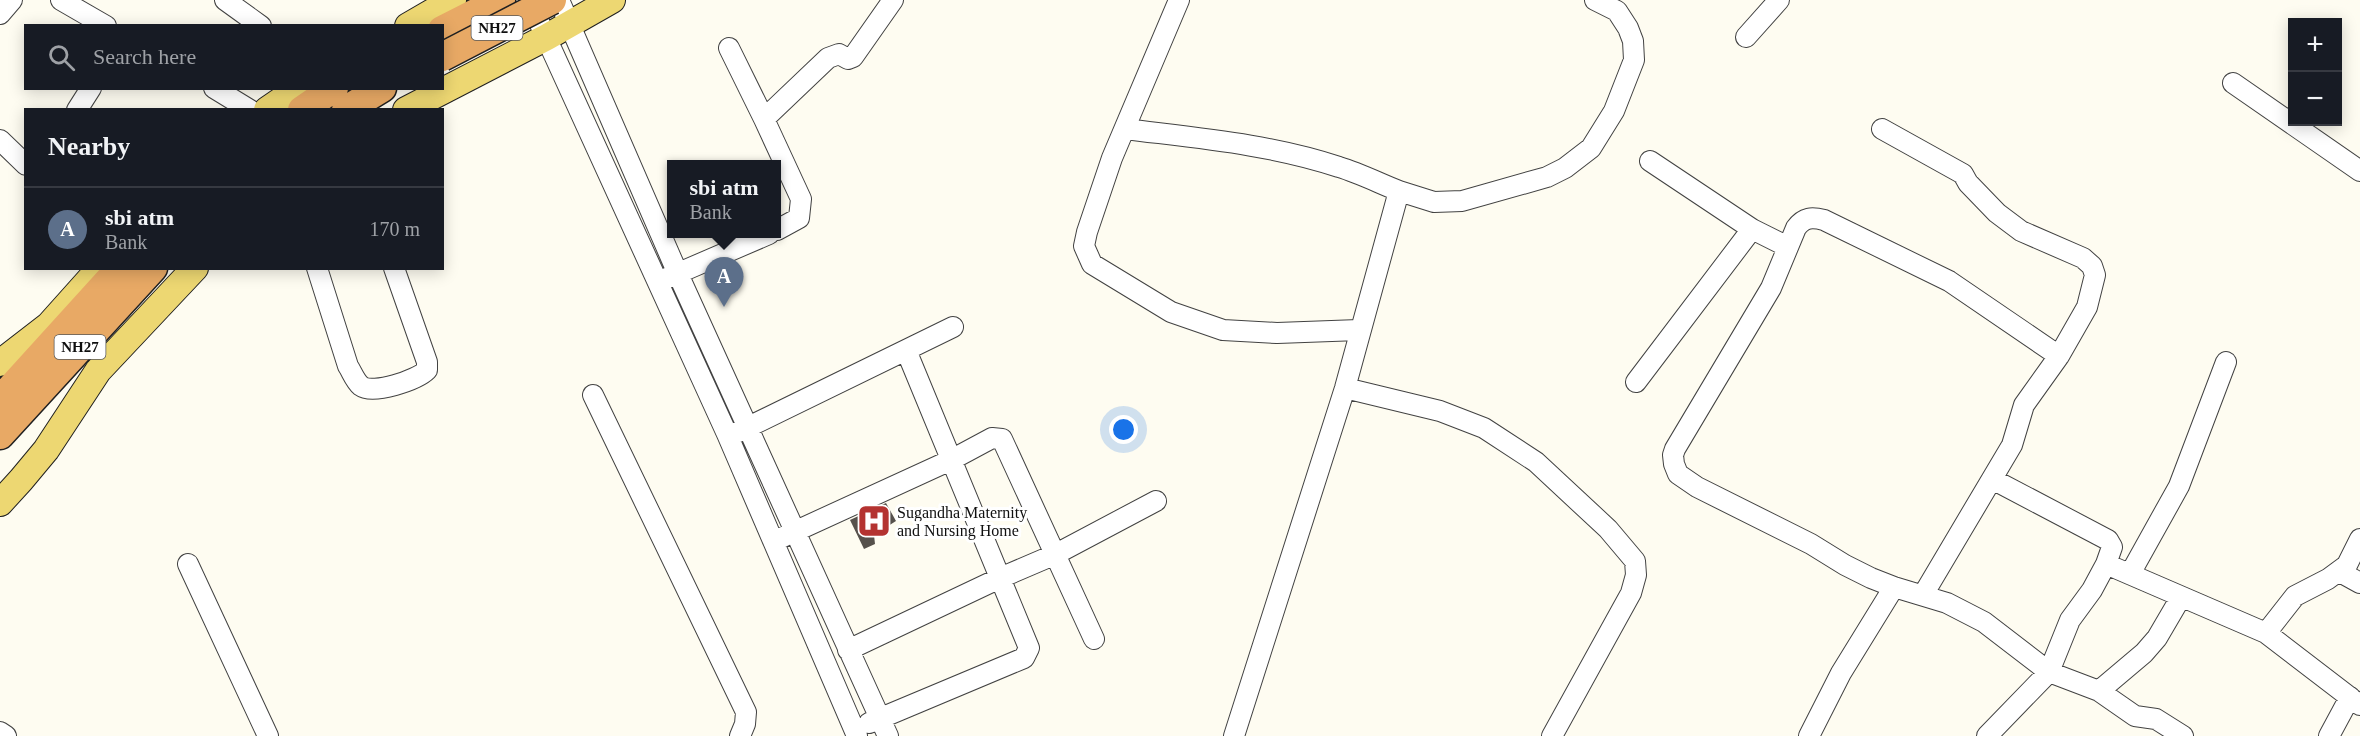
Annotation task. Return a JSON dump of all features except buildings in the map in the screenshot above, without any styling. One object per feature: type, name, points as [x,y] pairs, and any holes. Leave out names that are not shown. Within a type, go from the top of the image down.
[{"type":"highway","name":"NH27","points":[[444,29],[501,0]]},
{"type":"highway","name":"NH27","points":[[444,56],[552,0]]},
{"type":"highway","points":[[305,108],[331,90]]},
{"type":"highway","points":[[349,108],[379,90]]},
{"type":"highway","name":"NH27","points":[[0,400],[118,270]]},
{"type":"highway","name":"NH27","points":[[3,434],[151,270]]},
{"type":"main road","points":[[411,24],[453,0]]},
{"type":"main road","points":[[410,108],[548,37],[612,0]]},
{"type":"main road","points":[[270,108],[296,90]]},
{"type":"main road","points":[[0,363],[49,325],[98,270]]},
{"type":"main road","points":[[0,502],[46,450],[99,371],[193,270]]},
{"type":"street","points":[[0,14],[12,0]]},
{"type":"street","points":[[61,0],[103,24]]},
{"type":"street","points":[[225,0],[258,24]]},
{"type":"street","points":[[529,0],[548,37],[729,437],[856,733],[884,728],[1024,658],[1029,648],[906,350]]},
{"type":"street","points":[[559,0],[700,324],[884,728]]},
{"type":"street","points":[[764,119],[828,57],[839,54],[848,59],[854,57],[893,0]]},
{"type":"street","points":[[1179,0],[1125,129],[1087,232],[1084,246],[1092,264],[1171,312],[1223,330],[1276,333],[1359,330]]},
{"type":"street","points":[[1125,129],[1200,138],[1311,159],[1340,167],[1399,191],[1434,202],[1462,201],[1546,177],[1565,168],[1591,148],[1614,111],[1634,60],[1633,41],[1617,11],[1595,0]]},
{"type":"street","points":[[1746,37],[1779,0]]},
{"type":"street","points":[[729,48],[801,199],[799,218],[781,228]]},
{"type":"street","points":[[2233,83],[2360,171]]},
{"type":"street","points":[[77,108],[90,90]]},
{"type":"street","points":[[217,90],[247,108]]},
{"type":"street","points":[[1882,129],[1963,174],[1968,183],[1997,213],[2021,231],[2083,258],[2092,266],[2095,275],[2087,307],[2059,356],[2024,405],[2012,445],[1923,595]]},
{"type":"street","points":[[0,140],[24,163]]},
{"type":"street","points":[[601,153],[623,146]]},
{"type":"street","points":[[1650,161],[1752,229],[1788,247]]},
{"type":"street","points":[[1234,736],[1345,388],[1359,330],[1399,191]]},
{"type":"street","points":[[2059,356],[1949,281],[1814,217],[1800,222],[1771,288],[1675,449],[1674,464],[1678,474],[1697,487],[1811,544],[1845,565],[1894,587],[1947,603],[1984,622],[2049,672],[2099,691],[2151,728],[2183,736]]},
{"type":"street","points":[[1636,382],[1752,229]]},
{"type":"street","points":[[659,281],[760,238]]},
{"type":"street","points":[[318,270],[348,366],[362,387],[375,389],[418,378],[427,370],[427,362],[395,270]]},
{"type":"street","points":[[681,332],[700,324]]},
{"type":"street","points":[[729,437],[953,327]]},
{"type":"street","points":[[2130,574],[2179,486],[2226,362]]},
{"type":"street","points":[[1345,388],[1440,411],[1484,428],[1536,462],[1608,529],[1635,561],[1636,575],[1631,593],[1552,736]]},
{"type":"street","points":[[593,395],[746,712],[745,724],[740,736]]},
{"type":"street","points":[[774,542],[951,460],[992,438],[1002,439],[1094,639]]},
{"type":"street","points":[[1987,736],[2049,672],[2070,620],[2092,591],[2112,547],[2109,540],[1992,479]]},
{"type":"street","points":[[848,650],[1056,554],[1156,501]]},
{"type":"street","points":[[2266,633],[2295,596],[2340,572],[2347,565],[2360,539]]},
{"type":"street","points":[[188,564],[268,736]]},
{"type":"street","points":[[2106,564],[2266,633],[2355,701],[2329,736]]},
{"type":"street","points":[[2340,572],[2360,583]]},
{"type":"street","points":[[1809,736],[1841,673],[1894,587]]},
{"type":"street","points":[[2099,691],[2145,653],[2157,638],[2181,597]]},
{"type":"street","points":[[0,732],[6,736]]},
{"type":"place","name":"sbi atm","points":[[724,307]]},
{"type":"place","name":"Sugandha Maternity and Nursing Home","points":[[874,521]]}]
